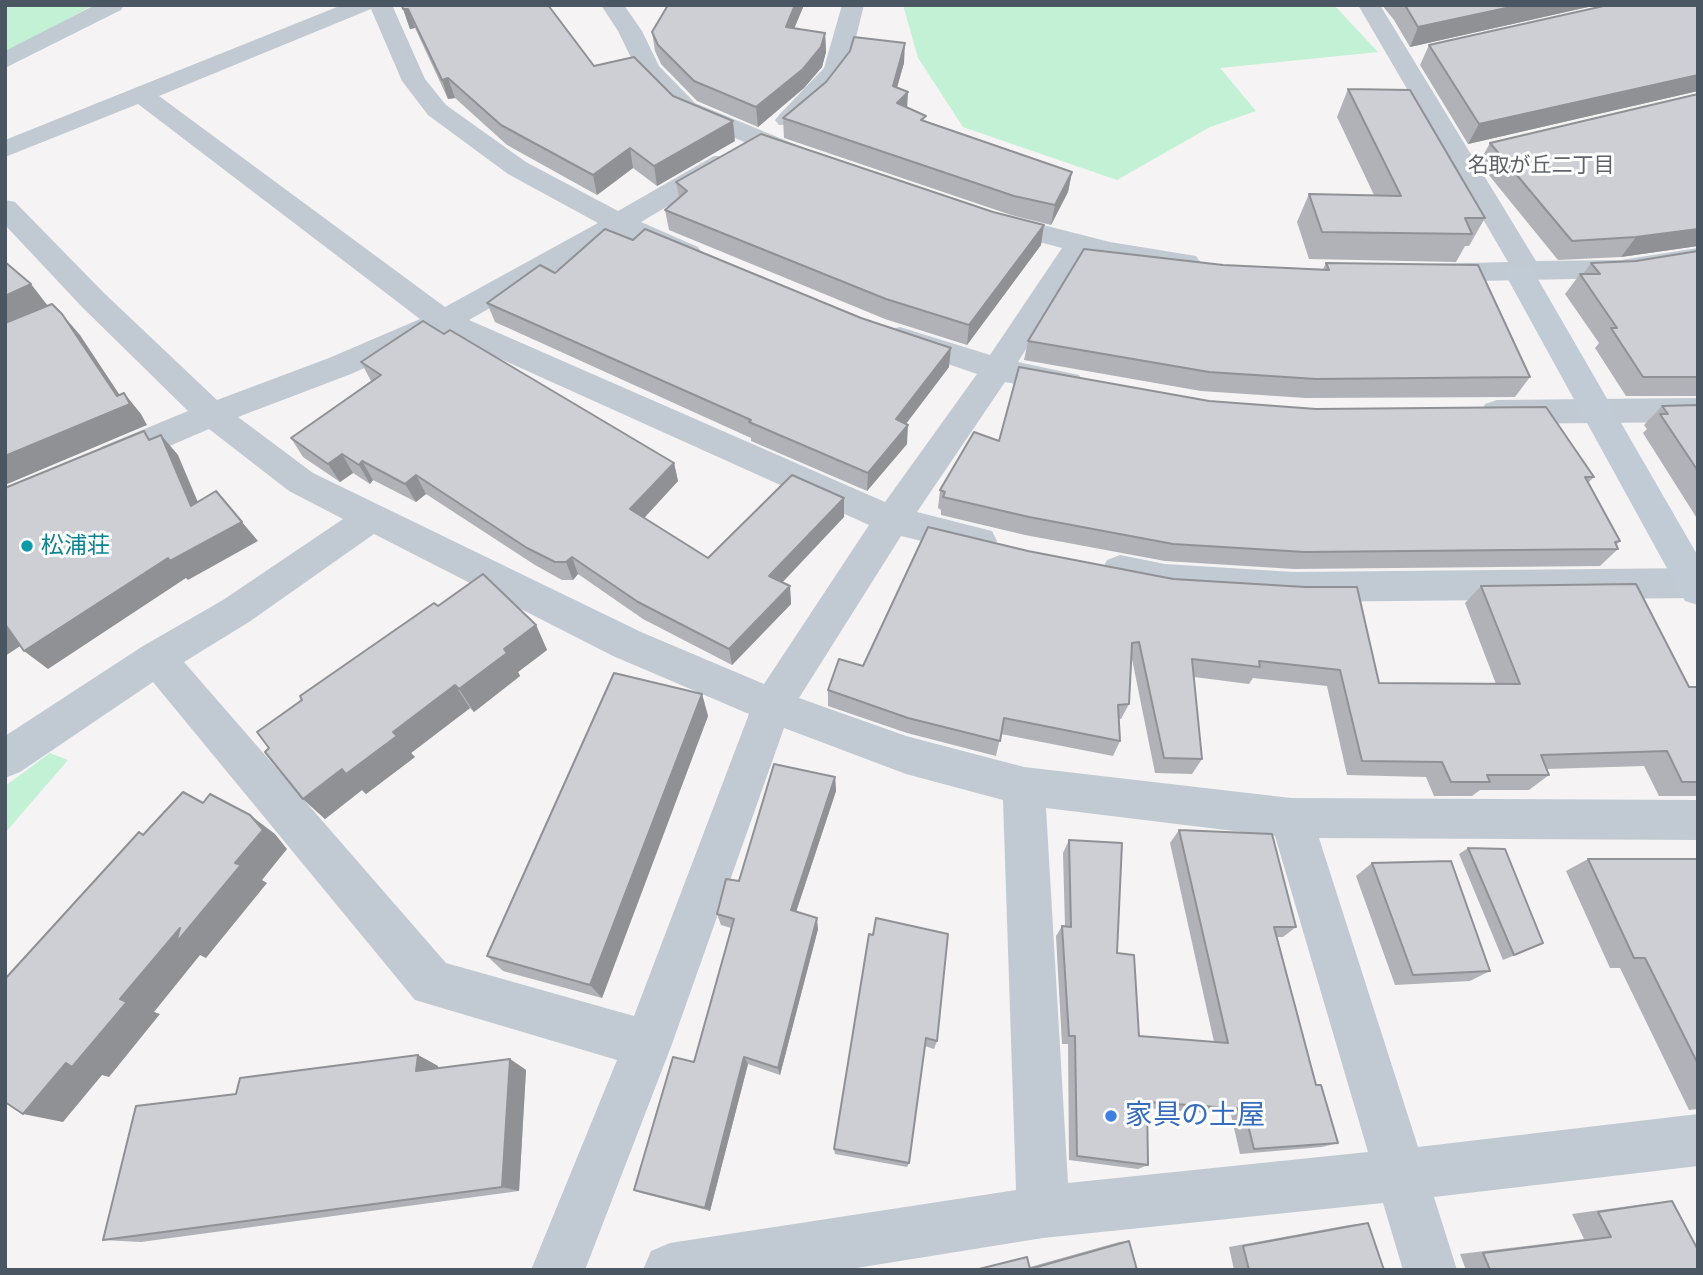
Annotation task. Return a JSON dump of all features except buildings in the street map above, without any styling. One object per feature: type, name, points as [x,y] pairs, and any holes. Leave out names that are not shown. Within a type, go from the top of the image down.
[{"type":"street","points":[[5,61],[113,5]]},
{"type":"street","points":[[5,149],[363,5]]},
{"type":"street","points":[[380,5],[414,81],[437,110],[517,168],[618,222],[711,263]]},
{"type":"street","points":[[612,5],[637,23],[648,69],[686,108],[761,141],[823,164]]},
{"type":"street","points":[[89,466],[212,414],[340,366],[443,321],[761,141],[816,95],[836,69],[853,5]]},
{"type":"street","points":[[1088,564],[1165,579],[1294,586],[1696,586],[1524,273],[1369,5]]},
{"type":"street","points":[[1401,59],[1427,53]]},
{"type":"street","points":[[142,95],[443,321],[892,520],[1011,549]]},
{"type":"street","points":[[1457,158],[1484,151]]},
{"type":"street","points":[[963,211],[1110,251],[1219,266]]},
{"type":"street","points":[[8,214],[80,306],[300,482],[627,645],[772,706],[906,755],[1024,786],[1291,818],[1698,820]]},
{"type":"street","points":[[558,1270],[648,1044],[772,706],[892,520],[997,369],[1079,243]]},
{"type":"street","points":[[1399,273],[1621,270],[1698,257]]},
{"type":"street","points":[[873,328],[997,369],[1097,389]]},
{"type":"street","points":[[1474,412],[1698,410]]},
{"type":"street","points":[[5,760],[157,658],[236,611],[372,517]]},
{"type":"street","points":[[157,658],[432,983],[648,1044]]},
{"type":"street","points":[[1024,786],[1044,1212]]},
{"type":"street","points":[[1291,818],[1430,1270]]},
{"type":"street","points":[[670,1270],[1044,1212],[1401,1175],[1698,1140]]},
{"type":"green space","points":[[5,5],[93,5],[5,54]]},
{"type":"green space","points":[[903,5],[1334,5],[1378,52],[1220,68],[1256,111],[1210,127],[1117,180],[963,127],[918,58]]},
{"type":"green space","points":[[50,753],[68,760],[5,833],[5,786]]},
{"type":"place","name":"松浦荘","points":[[27,546]]},
{"type":"place","name":"家具の土屋","points":[[1111,1116]]},
{"type":"district","name":"名取が丘二丁目","points":[[1541,166]]}]
